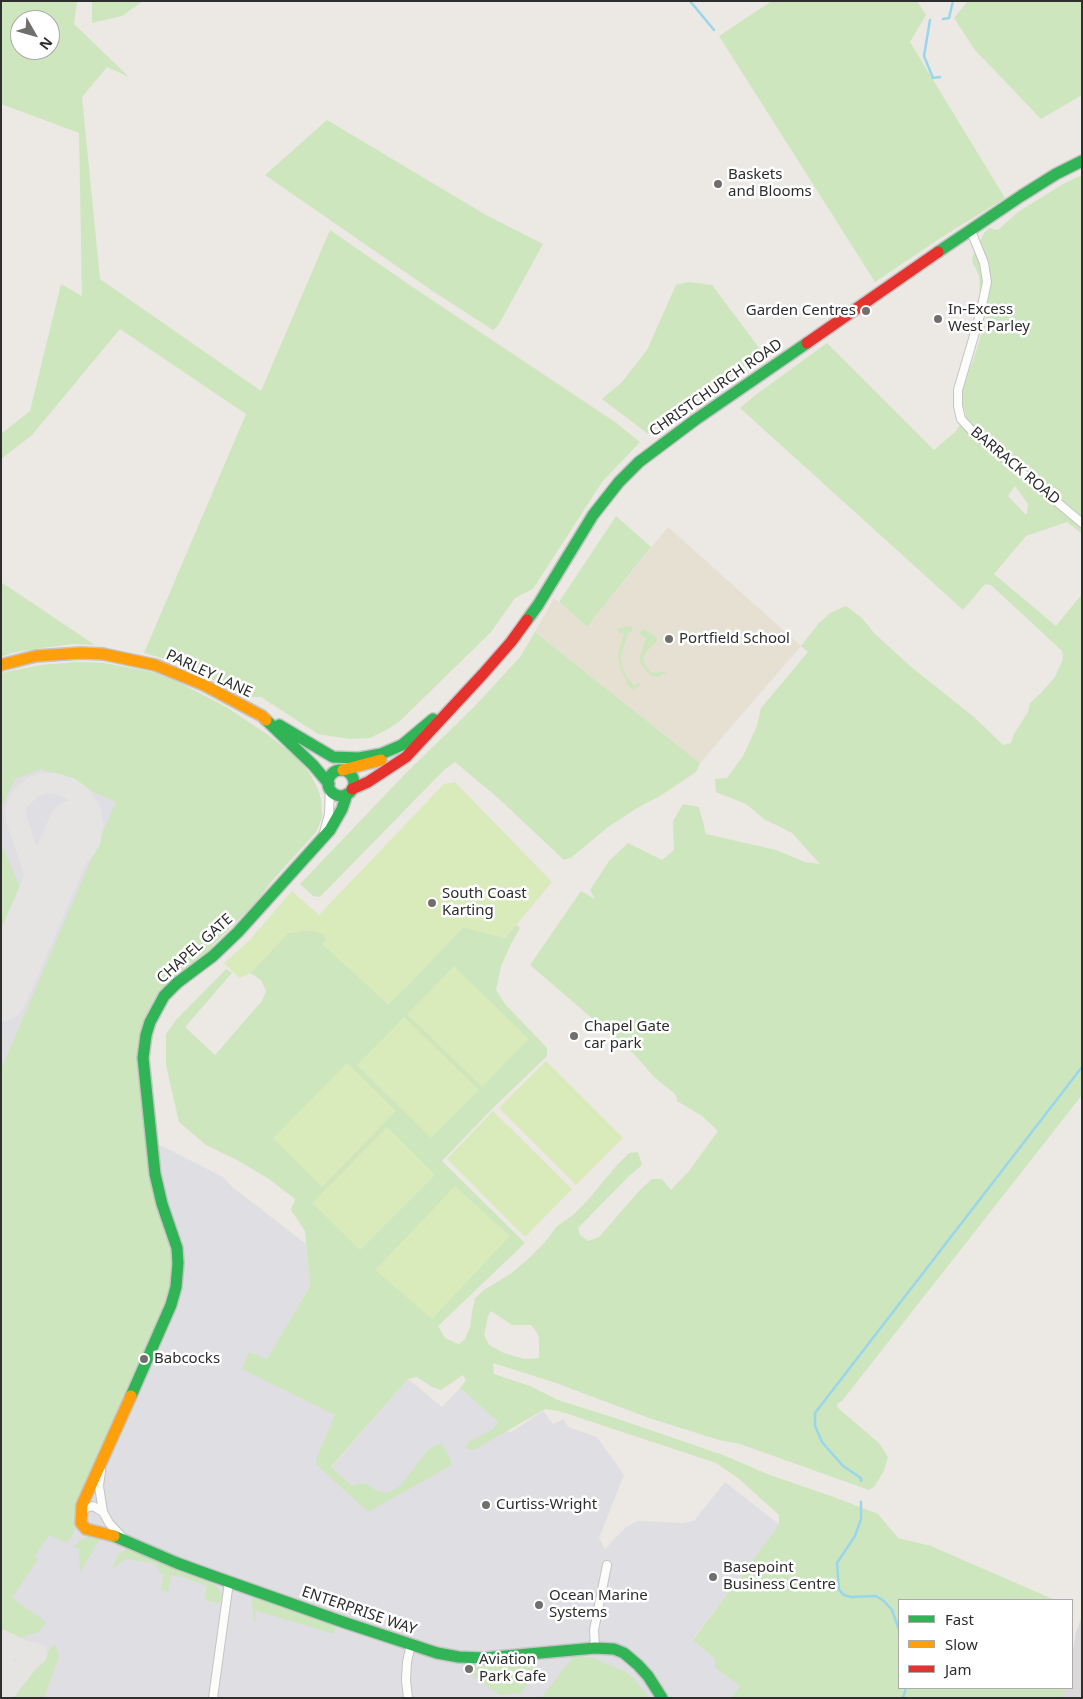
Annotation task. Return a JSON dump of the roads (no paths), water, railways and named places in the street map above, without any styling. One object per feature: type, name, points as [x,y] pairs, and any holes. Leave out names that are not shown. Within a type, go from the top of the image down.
[{"type":"main road","name":"CHRISTCHURCH ROAD","points":[[350,792],[406,757],[511,642],[538,605],[593,515],[619,482],[639,462],[720,402],[971,231],[1056,174],[1082,161]]},
{"type":"main road","name":"PARLEY LANE","points":[[1,665],[29,658],[58,654],[103,654],[129,658],[180,674],[262,716],[313,765],[329,786]]},
{"type":"main road","points":[[262,716],[333,757],[359,758],[381,754],[402,745],[437,715],[454,705]]},
{"type":"main road","name":"CHRISTCHURCH ROAD","points":[[342,770],[376,762],[399,752],[442,718]]},
{"type":"main road","name":"PARLEY LANE","points":[[279,732],[342,770]]},
{"type":"main road","points":[[342,770],[347,771],[353,777],[354,781],[350,792],[338,795],[329,786],[332,773],[342,770]]},
{"type":"main road","name":"CHAPEL GATE","points":[[102,1462],[163,1325],[176,1287],[177,1248],[160,1197],[155,1174],[143,1058],[146,1035],[164,996],[177,983],[213,956],[238,932],[335,824],[350,792]]},
{"type":"main road","points":[[95,1530],[90,1530],[84,1526],[80,1520],[82,1505],[102,1462]]},
{"type":"main road","name":"ENTERPRISE WAY","points":[[95,1530],[124,1539],[178,1563],[229,1582],[437,1653],[459,1657],[484,1658],[595,1648],[614,1649],[624,1653],[648,1676],[662,1698]]},
{"type":"street","name":"BARRACK ROAD","points":[[971,231],[984,263],[987,282],[980,315],[958,390],[958,406],[961,419],[972,431],[1082,523]]},
{"type":"street","name":"CHAPEL GATE","points":[[321,839],[329,814],[329,786]]},
{"type":"street","points":[[95,1530],[101,1527],[104,1514],[98,1486],[102,1462]]},
{"type":"street","points":[[81,1514],[89,1507],[97,1507],[104,1514]]},
{"type":"street","name":"ENTERPRISE WAY","points":[[104,1514],[124,1539]]},
{"type":"street","points":[[595,1648],[594,1630],[607,1565]]},
{"type":"street","points":[[213,1698],[229,1582]]},
{"type":"street","points":[[408,1698],[407,1662],[411,1644]]},
{"type":"waterway","points":[[690,1],[714,30]]},
{"type":"waterway","points":[[943,19],[949,18],[953,1]]},
{"type":"waterway","points":[[930,20],[924,56],[933,78],[940,77]]},
{"type":"waterway","points":[[861,1481],[861,1478],[843,1466],[822,1442],[815,1426],[815,1413],[1082,1067]]},
{"type":"waterway","points":[[861,1502],[861,1519],[855,1536],[837,1563],[839,1590],[844,1595],[851,1597],[876,1596],[884,1601],[892,1610],[898,1627]]},
{"type":"waterway","points":[[903,1698],[906,1689]]},
{"type":"place","name":"Baskets and Blooms","points":[[718,184]]},
{"type":"place","name":"Garden Centres","points":[[866,311]]},
{"type":"place","name":"In-Excess West Parley","points":[[938,319]]},
{"type":"place","name":"Portfield School","points":[[669,639]]},
{"type":"place","name":"South Coast Karting","points":[[432,903]]},
{"type":"place","name":"Chapel Gate car park","points":[[574,1036]]},
{"type":"place","name":"Babcocks","points":[[144,1359]]},
{"type":"place","name":"Curtiss-Wright","points":[[486,1505]]},
{"type":"place","name":"Basepoint Business Centre","points":[[713,1577]]},
{"type":"place","name":"Ocean Marine Systems","points":[[539,1605]]},
{"type":"place","name":"Aviation Park Cafe","points":[[469,1669]]}]
